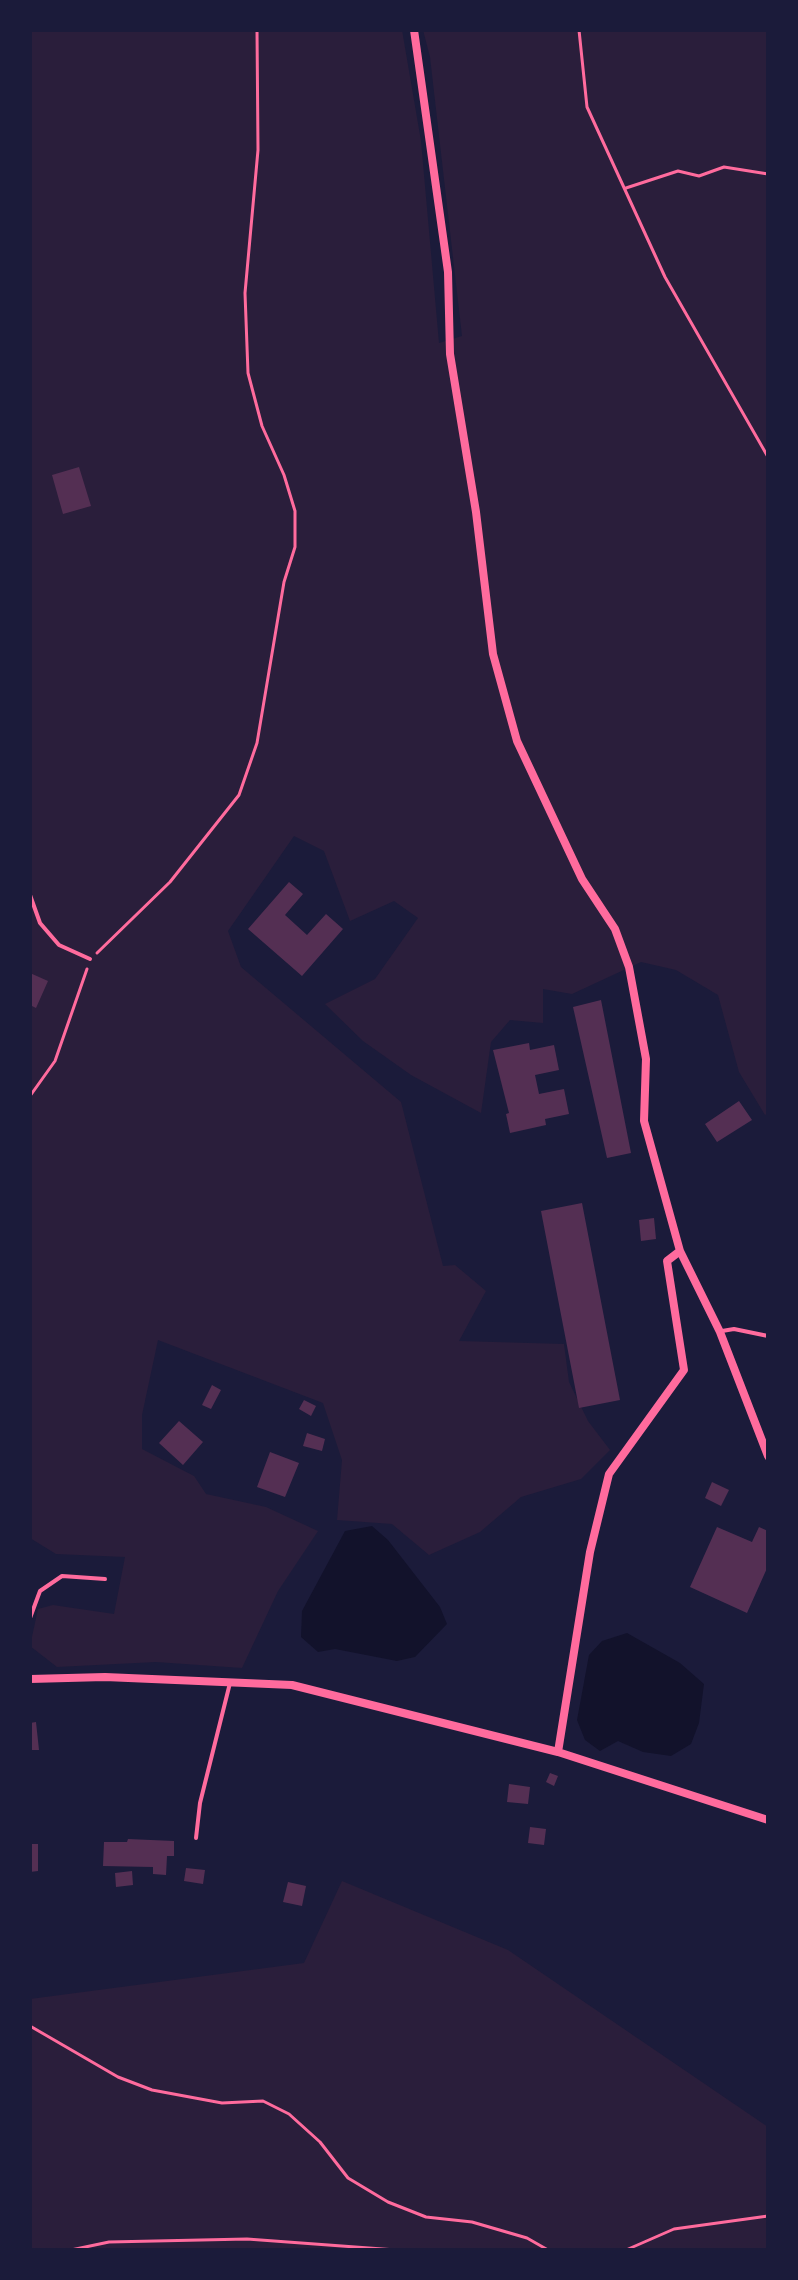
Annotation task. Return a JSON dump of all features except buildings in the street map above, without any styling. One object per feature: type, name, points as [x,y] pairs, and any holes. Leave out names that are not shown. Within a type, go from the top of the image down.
[{"type":"street","points":[[414,30],[448,272],[450,354],[476,512],[493,654],[517,741],[582,879],[615,929],[629,967],[646,1059],[644,1121],[680,1251],[720,1332],[768,1456]]},
{"type":"street","points":[[558,1752],[587,1567],[609,1474],[684,1370],[667,1261],[680,1251]]},
{"type":"street","points":[[30,1679],[231,1681],[292,1685],[558,1752],[768,1820]]},
{"type":"lane","points":[[30,895],[40,923],[59,945],[90,959]]},
{"type":"lane","points":[[720,1332],[734,1329],[768,1336]]},
{"type":"lane","points":[[30,1618],[40,1591],[62,1576],[105,1579]]},
{"type":"lane","points":[[196,1838],[200,1803],[231,1681]]},
{"type":"path","points":[[30,1096],[55,1061],[90,959],[170,882],[239,795],[257,743],[284,582],[295,547],[295,511],[284,475],[262,426],[248,373],[245,293],[258,150],[257,30]]},
{"type":"path","points":[[579,30],[587,107],[665,277],[768,457]]},
{"type":"path","points":[[625,189],[678,171],[699,176],[724,167],[768,174]]},
{"type":"path","points":[[30,2026],[118,2077],[152,2090],[222,2103],[263,2101],[289,2114],[320,2142],[348,2178],[388,2202],[426,2217],[472,2222],[527,2238],[548,2250]]},
{"type":"path","points":[[626,2250],[674,2229],[768,2216]]},
{"type":"path","points":[[71,2250],[109,2242],[247,2239],[396,2250]]},
{"type":"shaded area","points":[[30,30],[402,30],[421,141],[439,343],[462,336],[430,57],[423,30],[768,30],[768,1113],[765,1115],[739,1072],[718,995],[676,970],[641,962],[572,994],[543,989],[543,1023],[510,1020],[491,1042],[481,1113],[411,1075],[363,1041],[325,1004],[375,979],[418,918],[394,901],[350,921],[324,851],[294,836],[228,931],[241,967],[401,1102],[443,1266],[455,1265],[486,1291],[459,1341],[564,1344],[569,1382],[588,1421],[610,1450],[581,1479],[521,1497],[480,1532],[429,1555],[392,1524],[337,1520],[342,1460],[323,1403],[158,1340],[142,1415],[142,1449],[194,1476],[206,1494],[266,1507],[318,1531],[278,1591],[242,1668],[156,1662],[57,1667],[30,1646],[38,1609],[53,1605],[114,1614],[125,1557],[56,1554],[30,1538]]},
{"type":"shaded area","points":[[372,1526],[388,1540],[440,1607],[447,1624],[415,1657],[397,1661],[335,1649],[318,1652],[301,1637],[302,1611],[345,1531]]},
{"type":"shaded area","points":[[627,1633],[680,1663],[704,1684],[699,1723],[691,1744],[671,1756],[643,1752],[618,1741],[600,1751],[585,1740],[577,1720],[589,1655],[602,1641]]},
{"type":"shaded area","points":[[342,1881],[508,1950],[768,2127],[768,2250],[30,2250],[30,1999],[304,1963]]}]
